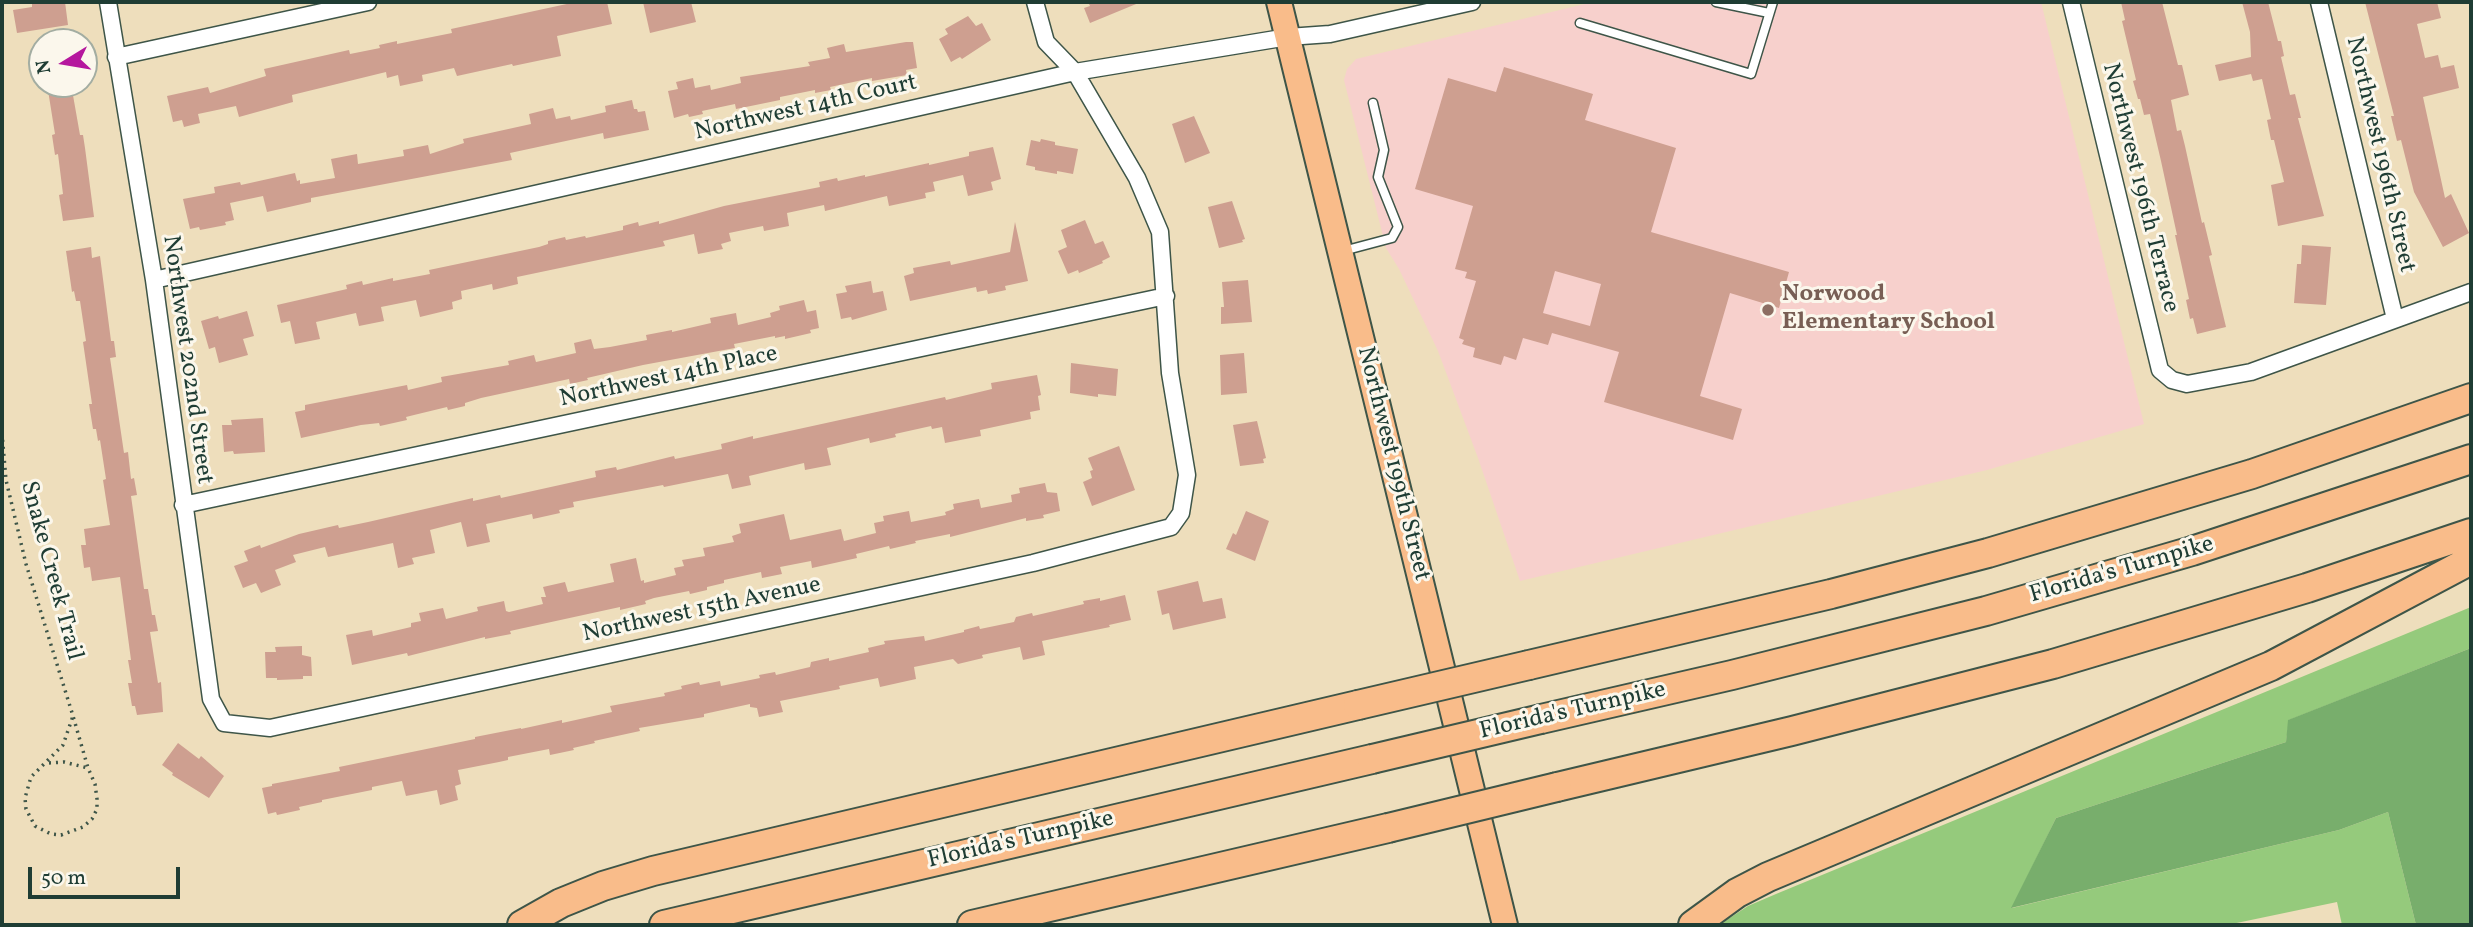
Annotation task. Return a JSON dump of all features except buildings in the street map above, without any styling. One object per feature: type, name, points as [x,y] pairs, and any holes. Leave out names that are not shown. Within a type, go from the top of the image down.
[{"type":"highway","points":[[522,925],[561,903],[603,886],[713,856],[1831,594],[2013,545],[2252,474],[2471,398]]},
{"type":"highway","name":"Florida's Turnpike","points":[[664,925],[1745,672],[1908,631],[2082,584],[2308,514],[2471,459]]},
{"type":"highway","points":[[972,925],[1831,722],[2078,657],[2307,588],[2471,533]]},
{"type":"highway","points":[[1693,925],[1737,894],[1768,877],[2271,666],[2471,560]]},
{"type":"main road","name":"Northwest 199th Street","points":[[1279,2],[1504,925]]},
{"type":"street","name":"Northwest 202nd Street","points":[[108,2],[154,280],[211,699],[224,723]]},
{"type":"street","points":[[116,57],[368,2]]},
{"type":"street","points":[[1035,2],[1046,42],[1075,72],[1137,178],[1160,232],[1166,296]]},
{"type":"street","name":"Northwest 14th Court","points":[[154,280],[1075,72],[1288,37],[1330,34],[1472,2]]},
{"type":"street","name":"Northwest 196th Terrace","points":[[2071,2],[2160,370],[2172,380],[2187,384],[2251,372],[2395,319]]},
{"type":"street","name":"Northwest 196th Street","points":[[2319,2],[2395,319]]},
{"type":"street","points":[[2395,319],[2471,292]]},
{"type":"street","name":"Northwest 14th Place","points":[[183,505],[1166,296]]},
{"type":"street","name":"Northwest 15th Avenue","points":[[224,723],[270,728],[1033,563],[1171,527],[1181,513],[1187,475],[1170,373],[1166,296]]},
{"type":"lane","points":[[1716,2],[1769,13]]},
{"type":"lane","points":[[1580,23],[1751,74],[1773,2]]},
{"type":"lane","points":[[1340,252],[1392,238],[1398,227],[1378,177],[1384,150],[1373,103]]},
{"type":"path","name":"Snake Creek Trail","points":[[2,433],[6,480],[26,564],[95,784],[97,799],[97,809],[92,820],[73,832],[51,834],[35,826],[24,798],[32,777],[63,745],[73,716]]},
{"type":"path","points":[[46,763],[64,762],[88,768]]},
{"type":"shaded area","name":"Norwood Elementary School","points":[[1593,2],[2041,2],[2144,424],[1987,470],[1520,581],[1438,351],[1399,269],[1386,248],[1344,80],[1347,69],[1356,59]]},
{"type":"green space","points":[[2471,607],[2471,648],[2289,720],[2286,742],[2056,818],[2012,908],[2339,830],[2388,812],[2416,925],[2342,925],[2337,902],[2227,925],[1719,925],[1748,906],[1776,894]]},
{"type":"green space","points":[[2471,648],[2471,925],[2416,925],[2388,812],[2339,830],[2011,908],[2056,818],[2286,742],[2288,720]]},
{"type":"place","name":"Norwood Elementary School","points":[[1768,310]]}]
